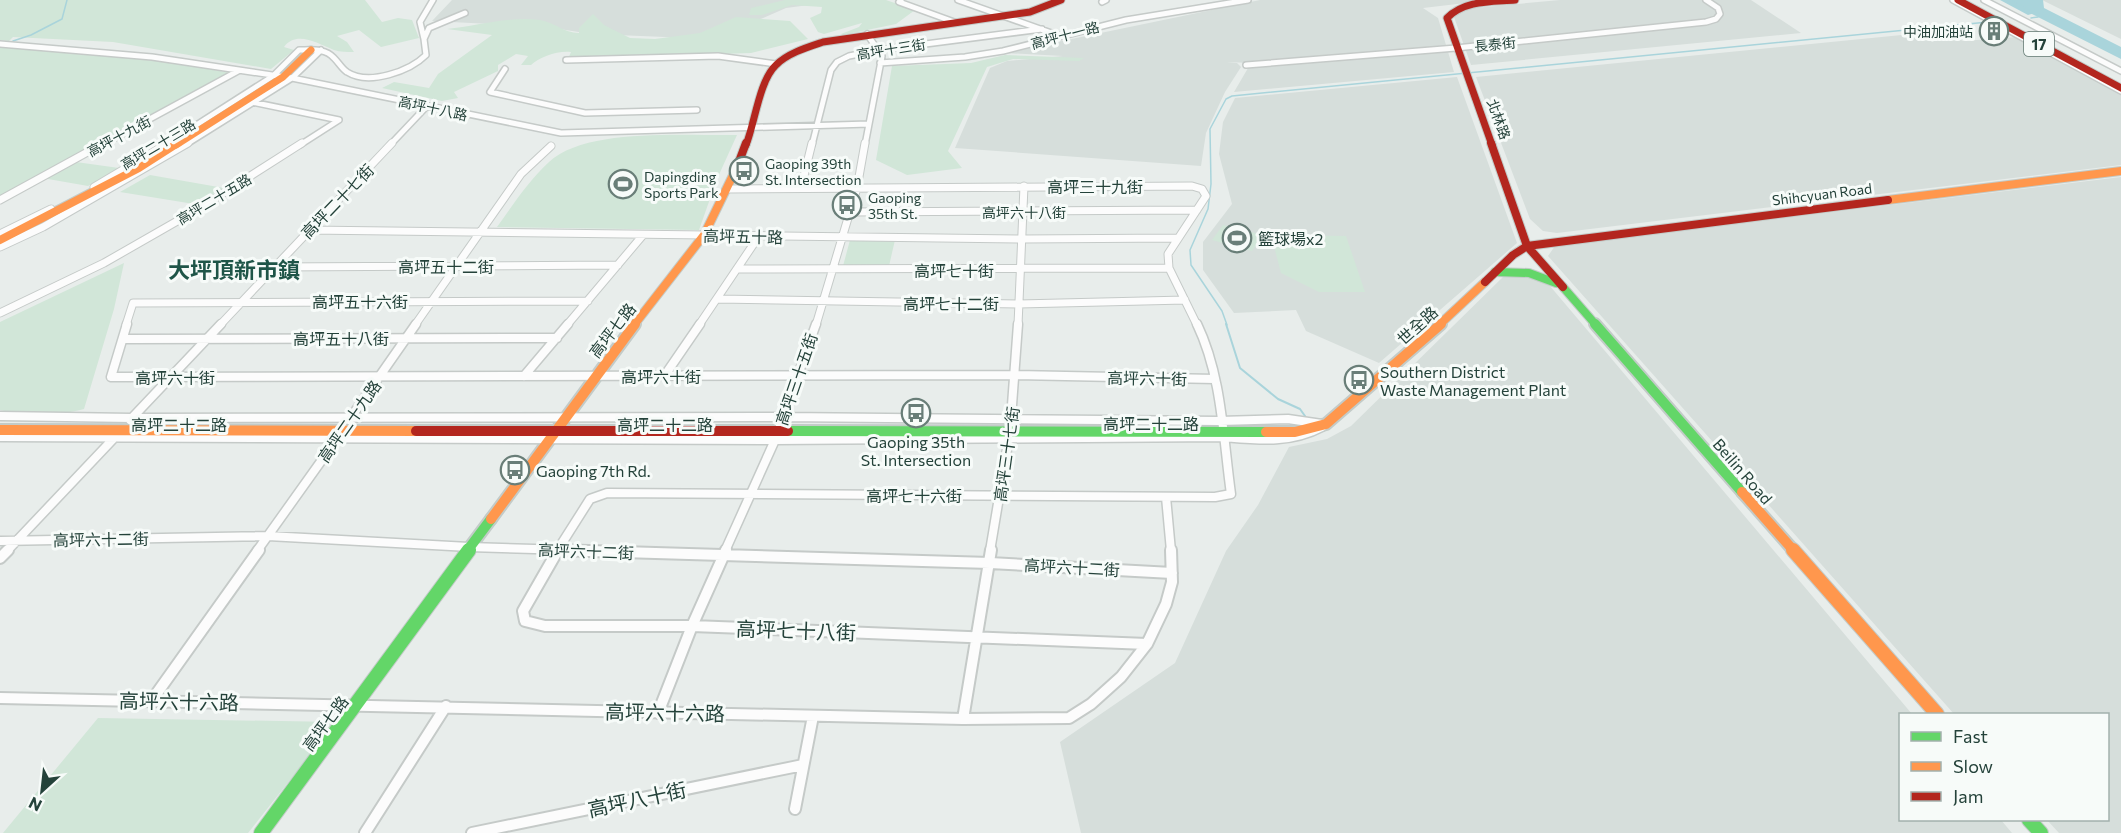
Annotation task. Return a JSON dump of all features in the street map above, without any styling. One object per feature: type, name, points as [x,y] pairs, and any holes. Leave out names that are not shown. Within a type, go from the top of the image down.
[{"type":"street","points":[[310,50],[330,54],[343,69],[351,74],[390,74],[410,68],[421,62],[426,55],[420,22],[433,0]]},
{"type":"street","points":[[901,0],[899,2],[957,22]]},
{"type":"street","points":[[958,0],[1061,36]]},
{"type":"street","points":[[566,60],[718,56],[776,64],[800,50],[823,42],[1037,11],[1060,0]]},
{"type":"street","name":"高坪十一路","points":[[880,63],[965,57],[1004,51],[1126,20],[1248,0]]},
{"type":"street","name":"北林路","points":[[1515,0],[1458,6],[1449,12],[1447,18],[1527,246]]},
{"type":"street","name":"長泰街","points":[[1246,65],[1456,48],[1706,22],[1716,19],[1720,14],[1718,8],[1706,0]]},
{"type":"street","points":[[1953,0],[2121,90]]},
{"type":"street","name":"17","points":[[1958,0],[2121,82]]},
{"type":"street","name":"17","points":[[1968,0],[2121,90]]},
{"type":"street","points":[[1984,0],[2121,71]]},
{"type":"street","points":[[424,39],[429,28],[465,13]]},
{"type":"street","name":"高坪十三街","points":[[801,188],[831,70],[837,62],[849,56],[879,50],[1042,28]]},
{"type":"street","points":[[867,34],[879,50]]},
{"type":"street","name":"高坪十八路","points":[[0,44],[152,57],[283,77],[561,134],[869,124]]},
{"type":"street","name":"高坪二十三路","points":[[0,247],[147,169],[251,101],[283,77],[310,50]]},
{"type":"street","name":"高坪三十五街","points":[[658,713],[692,626],[779,429],[824,302],[857,188],[882,56],[879,50]]},
{"type":"street","name":"高坪七路","points":[[261,833],[357,705],[469,547],[595,376],[704,235],[728,189],[753,127],[766,78],[776,64]]},
{"type":"street","points":[[505,69],[490,92],[585,113],[697,110]]},
{"type":"street","name":"高坪十九街","points":[[0,200],[238,71]]},
{"type":"street","name":"高坪二十三路","points":[[0,234],[131,167],[283,77]]},
{"type":"street","name":"高坪二十三路","points":[[0,240],[129,174],[251,101]]},
{"type":"street","name":"高坪二十五路","points":[[0,313],[104,263],[191,214],[339,120],[251,101]]},
{"type":"street","name":"高坪二十七街","points":[[0,558],[427,106]]},
{"type":"street","name":"高坪二十九路","points":[[152,700],[435,301],[521,174],[551,146]]},
{"type":"street","name":"Shihcyuan Road","points":[[1527,246],[2121,171]]},
{"type":"street","name":"高坪三十七街","points":[[963,719],[1010,429],[1022,270],[1021,212],[1024,186]]},
{"type":"street","name":"高坪三十九街","points":[[728,189],[1192,186],[1202,189],[1206,196],[1197,210]]},
{"type":"street","points":[[1197,210],[1168,254],[1169,268],[1206,344],[1215,379],[1221,429]]},
{"type":"street","name":"高坪六十八街","points":[[851,212],[1197,210]]},
{"type":"street","name":"高坪五十路","points":[[309,230],[1022,239],[1178,238]]},
{"type":"street","points":[[524,376],[643,235]]},
{"type":"street","points":[[665,375],[739,269],[759,236]]},
{"type":"street","name":"世全路","points":[[1326,424],[1445,320],[1513,255],[1527,246]]},
{"type":"street","name":"Beilin Road","points":[[1527,246],[1936,713]]},
{"type":"street","name":"高坪五十二街","points":[[274,267],[618,265]]},
{"type":"street","name":"高坪七十街","points":[[739,269],[1169,268]]},
{"type":"street","points":[[1495,272],[1529,273],[1559,284]]},
{"type":"street","name":"高坪七十二街","points":[[718,299],[1019,304],[1185,300]]},
{"type":"street","name":"高坪五十六街","points":[[133,303],[588,301]]},
{"type":"street","name":"高坪六十街","points":[[133,303],[111,377],[1015,375],[1215,379]]},
{"type":"street","name":"高坪五十八街","points":[[124,339],[557,338]]},
{"type":"street","name":"高坪二十二路","points":[[0,416],[123,428]]},
{"type":"street","name":"高坪二十二路","points":[[344,428],[565,417],[779,429]]},
{"type":"street","name":"高坪二十二路","points":[[0,424],[123,428],[344,428],[553,433]]},
{"type":"street","name":"高坪二十二路","points":[[0,430],[344,428],[553,433],[779,429],[1221,429],[1326,424]]},
{"type":"street","name":"高坪二十二路","points":[[1221,429],[1270,441],[1295,440],[1308,436],[1326,424]]},
{"type":"street","name":"高坪二十二路","points":[[0,437],[123,428]]},
{"type":"street","name":"高坪七十六街","points":[[558,550],[590,499],[607,493],[1215,497],[1230,494],[1221,429]]},
{"type":"street","name":"高坪六十六路","points":[[0,698],[963,719],[1069,718],[1091,704],[1121,677],[1147,644],[1166,604],[1172,573],[1171,536],[1166,496]]},
{"type":"street","name":"高坪六十二街","points":[[0,541],[268,536],[469,547],[990,563],[1172,573]]},
{"type":"street","name":"高坪七十八街","points":[[558,550],[523,611],[525,621],[545,626],[692,626],[1147,644]]},
{"type":"street","points":[[365,833],[446,706]]},
{"type":"street","points":[[795,809],[813,716]]},
{"type":"street","name":"高坪八十街","points":[[472,833],[803,765]]},
{"type":"street","points":[[2031,821],[2041,833]]},
{"type":"shaded area","points":[[452,0],[847,0],[786,8],[715,39],[591,34],[547,27],[432,21]]},
{"type":"shaded area","points":[[1260,0],[1491,0],[1423,8],[1438,18],[1454,72],[1234,92],[1251,63],[1227,62],[1237,63],[1241,67],[1225,92],[1206,133],[1201,166],[955,148],[990,68],[1007,61],[1063,56],[1004,53]]},
{"type":"shaded area","points":[[1560,0],[1751,0],[1801,33],[1471,65],[1454,17],[1463,9]]},
{"type":"shaded area","points":[[2042,0],[2121,0],[2121,39]]},
{"type":"shaded area","points":[[1942,31],[1963,41],[2017,37],[2121,93],[2121,165],[1557,233],[1543,231],[1530,219],[1476,77]]},
{"type":"shaded area","points":[[1457,77],[1517,243],[1379,363],[1306,331],[1296,310],[1234,313],[1203,270],[1203,242],[1232,204],[1219,154],[1223,122],[1235,98]]},
{"type":"shaded area","points":[[2121,177],[2121,833],[2059,833],[2048,821],[2109,821],[2109,713],[1953,713],[1548,256],[1555,246]]},
{"type":"shaded area","points":[[1503,277],[1530,277],[1550,286],[1911,713],[1899,713],[1899,821],[2002,821],[2012,833],[1081,833],[1060,742],[1175,663],[1226,551],[1258,505],[1289,447],[1327,439],[1351,426]]},
{"type":"green space","points":[[0,0],[365,0],[382,22],[398,18],[412,20],[419,38],[381,47],[359,30],[337,36],[347,42],[354,52],[336,51],[315,42],[295,39],[284,47],[294,50],[271,69],[113,42],[13,37],[9,41],[0,40]]},
{"type":"green space","points":[[785,0],[886,0],[915,10],[896,24],[843,35],[841,34],[859,27],[862,23],[824,34],[818,32],[810,18],[821,13],[822,7],[792,5],[762,15],[749,15],[751,8]]},
{"type":"green space","points":[[593,14],[604,25],[630,38],[655,39],[700,33],[736,17],[790,21],[808,39],[751,53],[568,59],[571,52],[561,52],[544,57],[531,65],[521,65],[528,56],[516,54],[498,65],[498,71],[454,92],[458,98],[442,101],[382,88],[394,82],[429,88],[438,74],[492,35],[447,29],[505,20],[529,19],[545,21],[579,33],[579,28]]},
{"type":"green space","points":[[0,46],[147,58],[231,73],[0,197]]},
{"type":"green space","points":[[1005,55],[1084,58],[1079,61],[1013,59],[987,67],[948,151],[962,168],[907,175],[876,160],[892,66],[971,63]]},
{"type":"green space","name":"Dapingding Sports Park","points":[[737,135],[717,179],[699,230],[497,227],[535,177],[549,162],[566,151],[587,143],[612,138]]},
{"type":"green space","points":[[76,162],[119,168],[88,186],[48,179]]},
{"type":"green space","points":[[150,175],[224,188],[194,204],[120,192]]},
{"type":"green space","name":"籃球場x2","points":[[1223,225],[1263,235],[1252,251],[1212,240]]},
{"type":"green space","points":[[1271,235],[1346,236],[1365,292],[1319,292],[1281,273]]},
{"type":"green space","points":[[850,240],[895,240],[889,266],[843,266]]},
{"type":"green space","points":[[124,263],[114,309],[84,409],[42,414],[0,410],[0,322]]},
{"type":"green space","points":[[98,718],[336,722],[248,833],[3,833]]},
{"type":"water","points":[[2010,0],[2043,0],[2044,8],[2121,47],[2121,59],[2014,5]]},
{"type":"waterway","points":[[13,41],[31,35],[62,19],[67,0]]},
{"type":"waterway","points":[[2004,0],[2031,13]]},
{"type":"waterway","points":[[2031,18],[2038,17]]},
{"type":"waterway","points":[[1227,325],[1222,311],[1191,265],[1190,250],[1208,209],[1211,184],[1210,129],[1226,99],[1232,96],[1988,22]]},
{"type":"waterway","points":[[1226,324],[1240,368],[1278,399],[1300,409],[1305,416]]},
{"type":"traffic: fast","points":[[1495,272],[1529,273],[1556,283]]},
{"type":"traffic: fast","points":[[1563,287],[1742,492]]},
{"type":"traffic: fast","points":[[788,431],[1266,432]]},
{"type":"traffic: fast","points":[[261,833],[491,519]]},
{"type":"traffic: fast","points":[[2030,821],[2041,833]]},
{"type":"traffic: slow","points":[[0,240],[139,168],[283,77],[311,50]]},
{"type":"traffic: slow","points":[[491,519],[595,376],[704,235],[737,167]]},
{"type":"traffic: slow","points":[[1888,200],[2121,171]]},
{"type":"traffic: slow","points":[[1266,432],[1295,432],[1326,424],[1485,282]]},
{"type":"traffic: slow","points":[[0,430],[416,431]]},
{"type":"traffic: slow","points":[[1742,492],[1936,713]]},
{"type":"traffic: jam","points":[[737,167],[753,127],[766,78],[776,64],[800,50],[823,42],[1030,12],[1061,0]]},
{"type":"traffic: jam","points":[[1515,0],[1469,5],[1453,12],[1447,18],[1527,246],[1563,287]]},
{"type":"traffic: jam","points":[[1958,0],[2121,88]]},
{"type":"traffic: jam","points":[[1485,282],[1513,255],[1527,246],[1888,200]]},
{"type":"traffic: jam","points":[[416,431],[788,431]]},
{"type":"place","name":"中油加油站","points":[[1994,31]]},
{"type":"place","name":"Gaoping 39th St. Intersection","points":[[744,171]]},
{"type":"place","name":"Dapingding Sports Park","points":[[623,184]]},
{"type":"place","name":"Gaoping 35th St.","points":[[847,205]]},
{"type":"place","name":"籃球場x2","points":[[1237,238]]},
{"type":"place","name":"Southern District Waste Management Plant","points":[[1359,380]]},
{"type":"place","name":"Gaoping 35th St. Intersection","points":[[916,413]]},
{"type":"place","name":"Gaoping 7th Rd.","points":[[515,470]]},
{"type":"district","name":"大坪頂新市鎮","points":[[234,269]]}]
